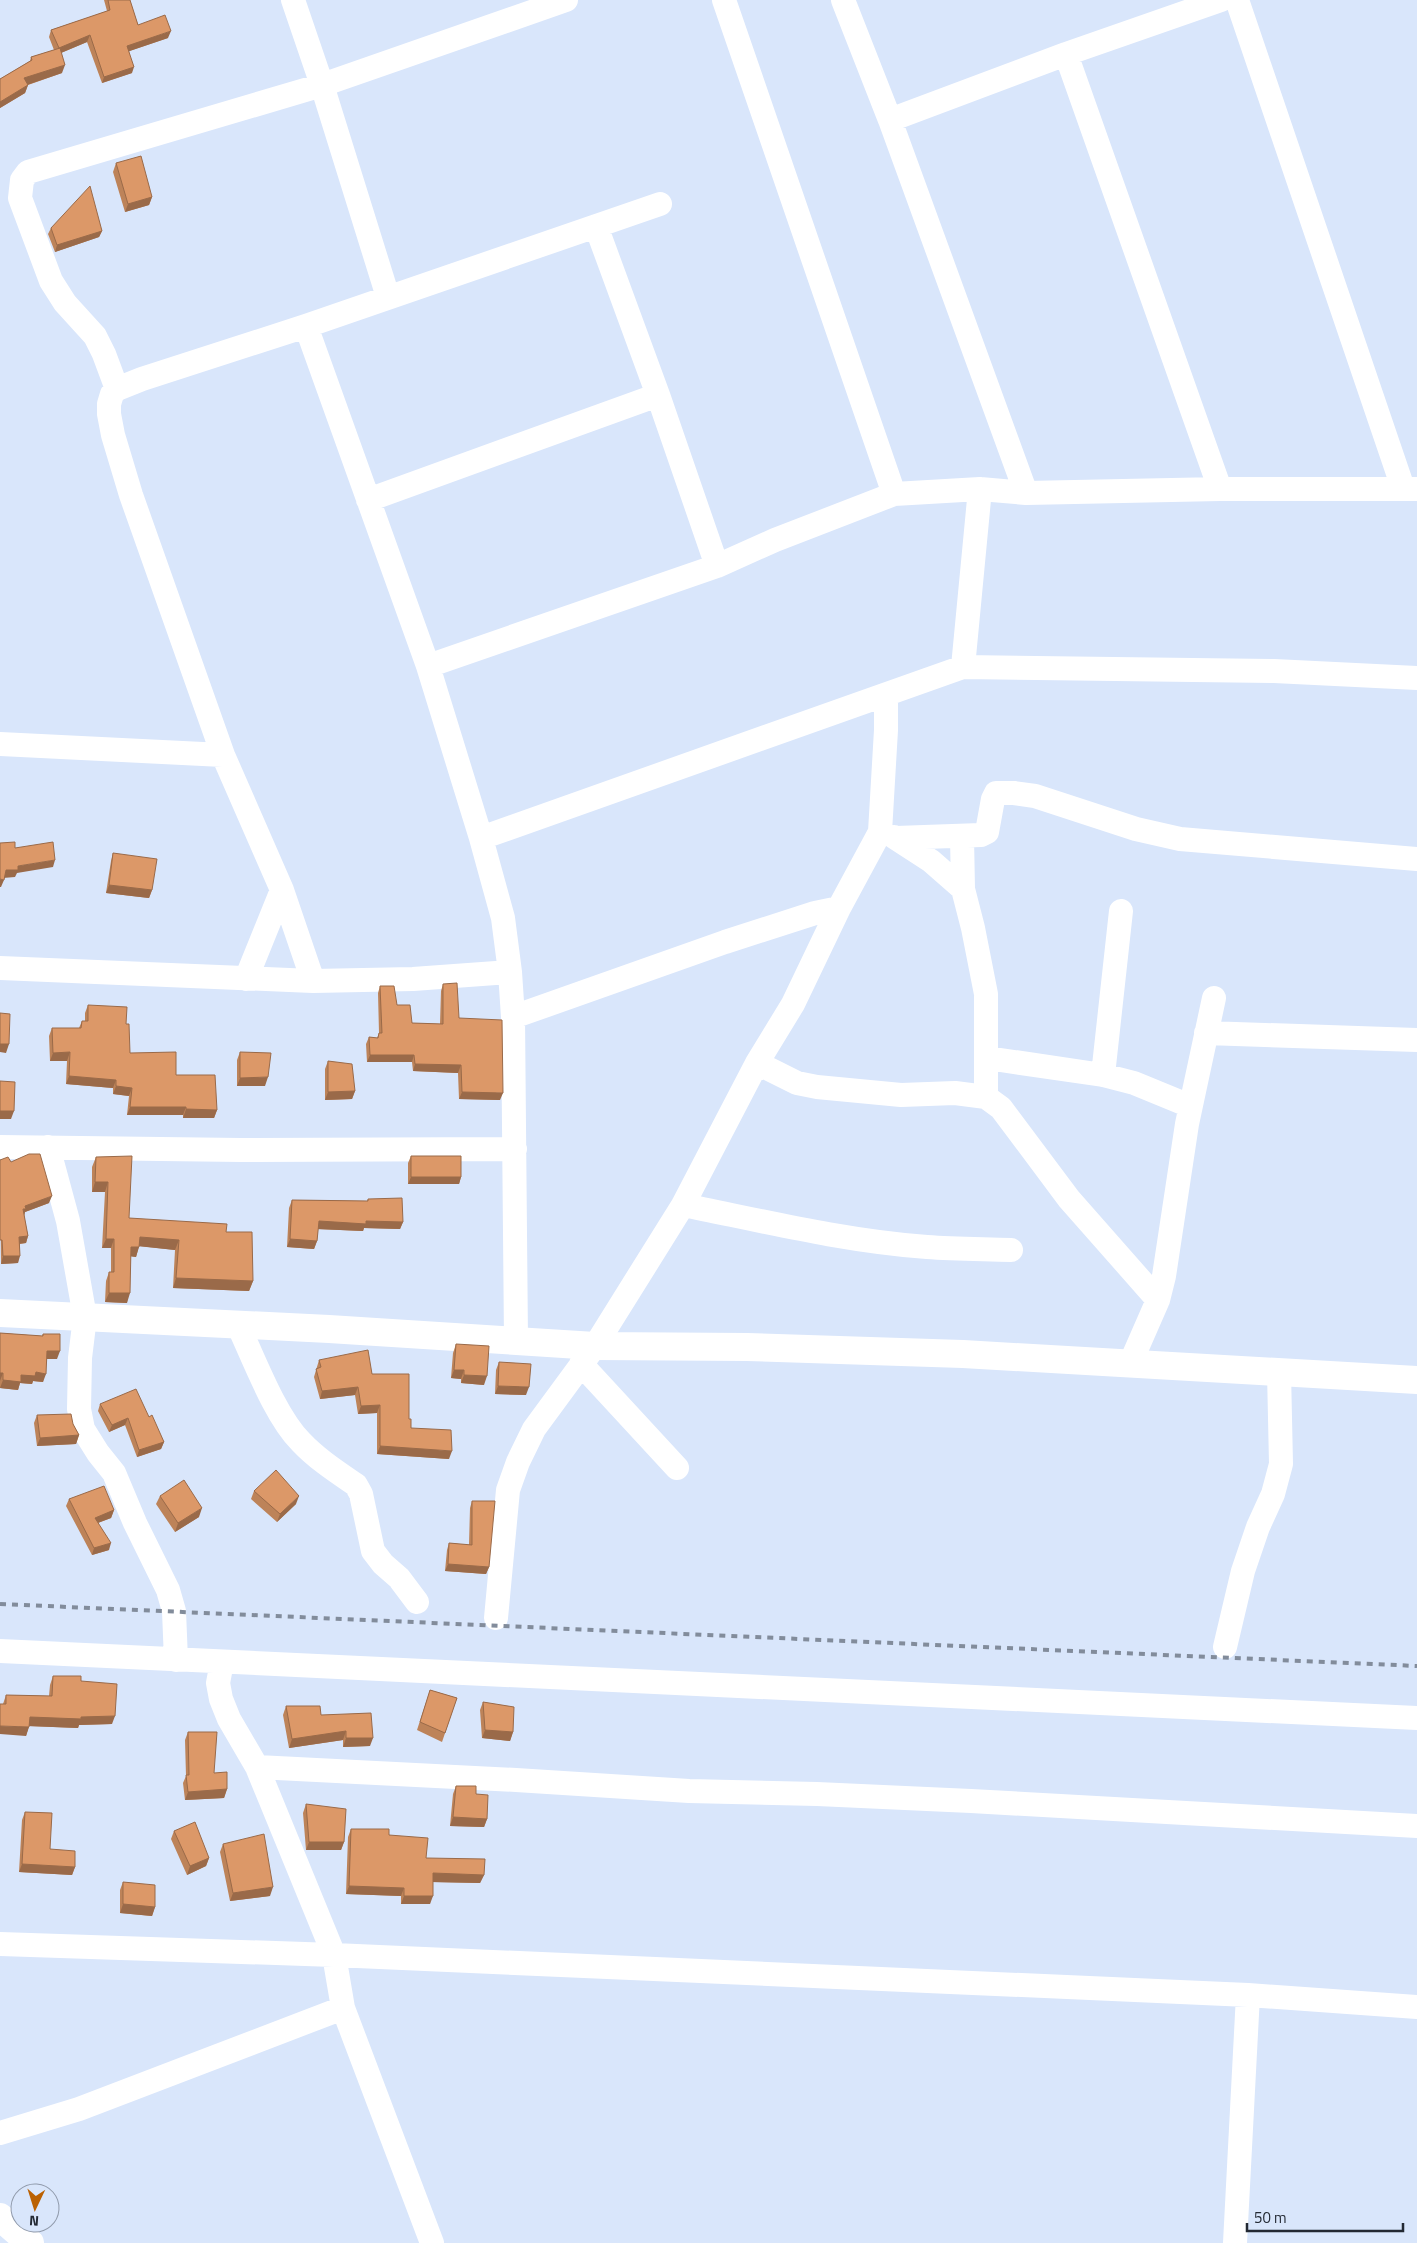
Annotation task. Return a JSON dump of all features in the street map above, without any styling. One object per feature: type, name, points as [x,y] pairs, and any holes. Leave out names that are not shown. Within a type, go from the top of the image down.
[{"type":"street","points":[[293,0],[322,85],[388,297]]},
{"type":"street","points":[[117,389],[95,336],[65,303],[51,281],[20,198],[22,180],[28,172],[322,85],[566,0]]},
{"type":"street","points":[[724,0],[894,494]]},
{"type":"street","points":[[843,0],[890,120],[1026,493]]},
{"type":"street","points":[[890,120],[1066,54],[1220,0]]},
{"type":"street","points":[[428,666],[717,566],[775,540],[894,494],[980,489],[1026,493],[1410,488],[1237,0]]},
{"type":"street","points":[[1066,54],[1220,489]]},
{"type":"street","points":[[313,981],[282,890],[223,755],[131,495],[113,436],[109,404],[117,389],[142,379],[306,326],[660,204]]},
{"type":"street","points":[[596,226],[658,395],[717,566]]},
{"type":"street","points":[[306,326],[428,666],[481,838],[503,918],[510,972],[513,1017],[516,1340]]},
{"type":"street","points":[[368,500],[658,395]]},
{"type":"street","points":[[963,667],[980,489]]},
{"type":"street","points":[[481,838],[963,667],[1274,671],[1417,678]]},
{"type":"street","points":[[496,1618],[508,1490],[518,1462],[534,1429],[588,1355],[682,1204],[757,1062],[793,1004],[839,908],[888,835],[886,695]]},
{"type":"street","points":[[0,744],[223,755]]},
{"type":"street","points":[[888,835],[962,837],[981,835],[987,832],[993,799],[996,793],[1014,793],[1056,801],[1136,829],[1180,839],[1417,859]]},
{"type":"street","points":[[888,835],[931,861],[963,890]]},
{"type":"street","points":[[962,837],[963,890],[974,928],[986,994],[986,1096]]},
{"type":"street","points":[[246,979],[282,890]]},
{"type":"street","points":[[513,1017],[725,942],[839,908]]},
{"type":"street","points":[[1103,1075],[1121,911]]},
{"type":"street","points":[[0,968],[313,981],[412,979],[510,972]]},
{"type":"street","points":[[1130,1364],[1158,1300],[1164,1276],[1190,1106],[1214,998]]},
{"type":"street","points":[[1206,1033],[1417,1040]]},
{"type":"street","points":[[987,1058],[1103,1075],[1134,1083],[1190,1106]]},
{"type":"street","points":[[757,1062],[797,1083],[817,1088],[901,1095],[955,1093],[986,1096],[1001,1108],[1069,1199],[1121,1261],[1158,1300]]},
{"type":"street","points":[[0,1147],[241,1150],[515,1149]]},
{"type":"street","points":[[48,1147],[73,1248],[85,1317],[80,1358],[79,1409],[83,1429],[98,1453],[114,1473],[135,1523],[168,1590],[174,1611],[176,1660]]},
{"type":"street","points":[[682,1204],[822,1232],[883,1242],[928,1247],[1011,1250]]},
{"type":"street","points":[[0,1313],[516,1340],[588,1355],[747,1347],[953,1353],[1417,1380]]},
{"type":"street","points":[[238,1325],[263,1380],[301,1442],[356,1485],[360,1494],[372,1551],[399,1578],[417,1602]]},
{"type":"street","points":[[588,1355],[677,1468]]},
{"type":"street","points":[[1225,1647],[1243,1572],[1258,1527],[1273,1494],[1281,1464],[1279,1372]]},
{"type":"street","points":[[0,1651],[1417,1718]]},
{"type":"street","points":[[222,1662],[218,1683],[221,1699],[229,1719],[257,1767],[334,1955],[343,2008],[432,2243]]},
{"type":"street","points":[[257,1767],[688,1791],[817,1794],[971,1801],[1417,1826]]},
{"type":"street","points":[[0,1944],[334,1955],[1248,1995],[1417,2007]]},
{"type":"street","points":[[1235,2243],[1248,1995]]},
{"type":"street","points":[[0,2133],[79,2109],[343,2008]]},
{"type":"street","points":[[0,2217],[30,2243]]},
{"type":"building","points":[[108,0],[130,0],[138,25],[165,15],[171,31],[127,46],[134,67],[104,77],[90,35],[59,48],[51,30],[110,10]]},
{"type":"building","points":[[60,48],[65,65],[24,78],[28,85],[0,102],[0,79],[32,60],[31,57]]},
{"type":"building","points":[[141,156],[152,197],[128,204],[116,163]]},
{"type":"building","points":[[90,186],[102,231],[57,245],[51,228]]},
{"type":"building","points":[[15,842],[15,848],[53,842],[55,860],[18,866],[18,870],[6,870],[4,880],[0,879],[0,843]]},
{"type":"building","points":[[113,853],[157,859],[152,890],[109,885]]},
{"type":"building","points":[[457,983],[459,1018],[502,1020],[503,1093],[462,1092],[461,1065],[415,1064],[414,1055],[370,1055],[369,1037],[378,1038],[379,1033],[382,1033],[380,986],[394,986],[397,1005],[410,1005],[412,1023],[443,1024],[443,984]]},
{"type":"building","points":[[88,1005],[127,1007],[126,1024],[129,1024],[130,1053],[176,1052],[176,1075],[215,1075],[217,1110],[186,1109],[186,1107],[130,1107],[132,1088],[116,1086],[116,1080],[69,1076],[70,1052],[53,1053],[52,1028],[81,1028],[82,1021],[88,1021]]},
{"type":"building","points":[[0,1013],[10,1014],[9,1044],[0,1044]]},
{"type":"building","points":[[240,1052],[271,1053],[268,1077],[240,1078]]},
{"type":"building","points":[[328,1061],[352,1064],[355,1091],[328,1092]]},
{"type":"building","points":[[0,1081],[15,1082],[14,1111],[0,1111]]},
{"type":"building","points":[[29,1154],[40,1154],[52,1196],[25,1206],[26,1209],[23,1209],[28,1236],[19,1237],[20,1256],[3,1256],[2,1240],[0,1240],[0,1160],[8,1157],[11,1162]]},
{"type":"building","points":[[132,1156],[129,1218],[227,1224],[226,1232],[252,1232],[253,1281],[176,1278],[179,1240],[140,1237],[139,1247],[131,1247],[130,1293],[109,1293],[109,1272],[114,1272],[114,1239],[106,1239],[108,1182],[95,1182],[96,1157]]},
{"type":"building","points":[[411,1156],[461,1156],[461,1177],[411,1177]]},
{"type":"building","points":[[402,1198],[403,1222],[366,1221],[366,1224],[319,1221],[317,1241],[290,1239],[292,1200],[368,1201],[368,1199]]},
{"type":"building","points":[[0,1333],[43,1336],[43,1334],[60,1334],[60,1351],[47,1351],[46,1374],[36,1372],[35,1376],[21,1375],[21,1382],[3,1380],[3,1373],[0,1373]]},
{"type":"building","points":[[456,1344],[489,1346],[487,1376],[464,1375],[464,1370],[454,1370]]},
{"type":"building","points":[[368,1350],[372,1374],[409,1374],[409,1419],[411,1419],[411,1428],[451,1430],[452,1451],[380,1446],[380,1405],[361,1406],[358,1387],[322,1391],[316,1369],[321,1367],[319,1360]]},
{"type":"building","points":[[499,1362],[531,1364],[529,1387],[498,1386]]},
{"type":"building","points":[[136,1389],[149,1417],[152,1415],[164,1442],[139,1450],[128,1418],[112,1425],[100,1404]]},
{"type":"building","points":[[71,1414],[73,1424],[79,1435],[40,1438],[37,1415]]},
{"type":"building","points":[[276,1470],[299,1496],[280,1514],[254,1491]]},
{"type":"building","points":[[184,1480],[202,1508],[178,1523],[160,1496]]},
{"type":"building","points":[[104,1486],[114,1510],[95,1518],[111,1543],[94,1548],[69,1499]]},
{"type":"building","points":[[472,1501],[495,1501],[489,1567],[448,1564],[449,1543],[472,1545]]},
{"type":"building","points":[[53,1676],[81,1676],[81,1681],[117,1684],[115,1716],[81,1717],[81,1719],[30,1717],[29,1727],[0,1726],[0,1704],[6,1704],[6,1695],[52,1696]]},
{"type":"building","points":[[430,1690],[457,1698],[445,1733],[420,1722]]},
{"type":"building","points":[[483,1702],[514,1707],[513,1732],[485,1730]]},
{"type":"building","points":[[286,1706],[320,1706],[321,1715],[371,1713],[373,1738],[346,1738],[346,1731],[292,1739]]},
{"type":"building","points":[[188,1732],[217,1732],[214,1773],[227,1772],[227,1789],[188,1792],[186,1775],[189,1775]]},
{"type":"building","points":[[456,1786],[476,1786],[476,1794],[488,1795],[487,1819],[453,1817]]},
{"type":"building","points":[[306,1804],[346,1809],[344,1842],[309,1842]]},
{"type":"building","points":[[25,1812],[52,1813],[50,1849],[75,1851],[75,1867],[22,1864]]},
{"type":"building","points":[[195,1822],[209,1858],[190,1866],[174,1831]]},
{"type":"building","points":[[351,1829],[389,1829],[389,1835],[428,1838],[426,1858],[485,1859],[484,1875],[433,1873],[433,1896],[404,1896],[404,1888],[349,1886]]},
{"type":"building","points":[[264,1834],[273,1887],[233,1893],[223,1844]]},
{"type":"building","points":[[123,1882],[155,1885],[155,1907],[123,1904]]},
{"type":"railway","points":[[0,1604],[1417,1666]]}]
